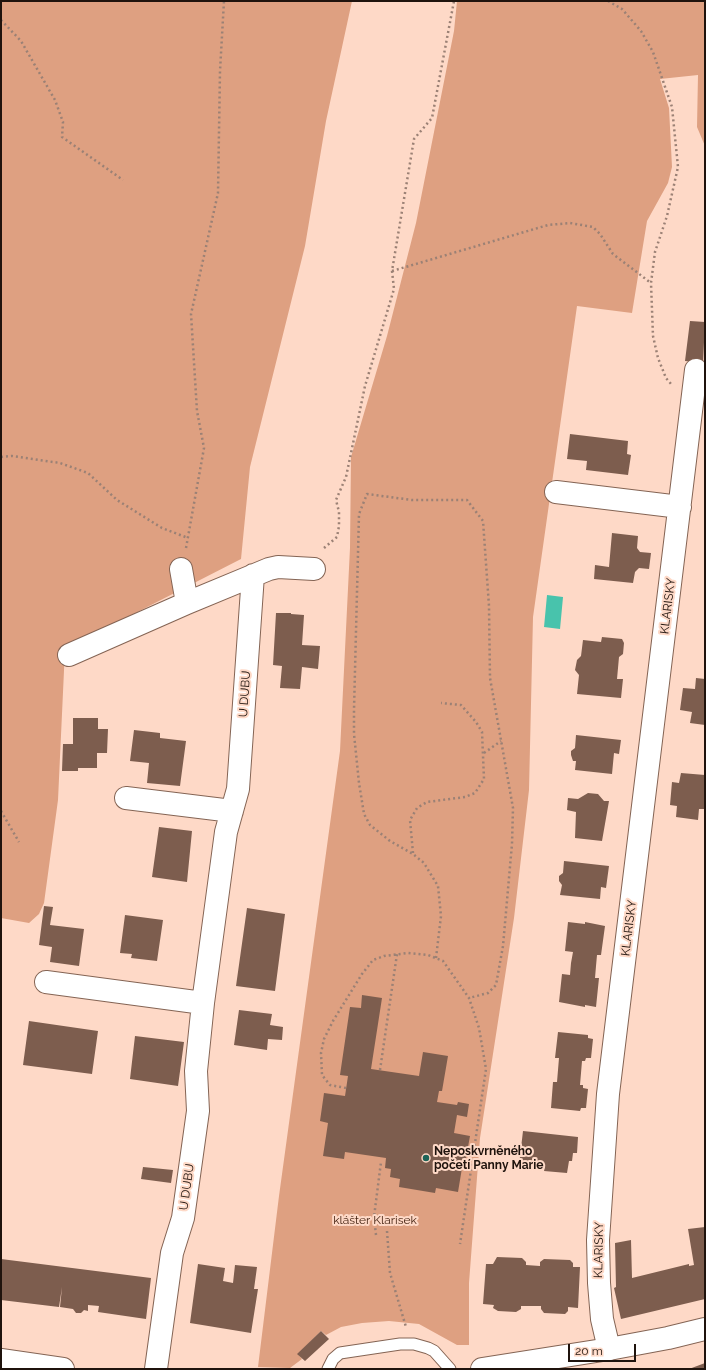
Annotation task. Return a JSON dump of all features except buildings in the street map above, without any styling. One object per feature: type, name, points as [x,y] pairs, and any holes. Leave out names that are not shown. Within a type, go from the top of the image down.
[{"type":"street","name":"KLARISKY","points":[[609,1349],[602,1320],[598,1247],[608,1094],[696,370]]},
{"type":"street","points":[[556,492],[680,507]]},
{"type":"street","points":[[69,656],[253,575],[278,567],[318,560]]},
{"type":"street","points":[[180,569],[187,603]]},
{"type":"street","name":"U DUBU","points":[[156,1369],[172,1253],[183,1218],[198,1111],[196,1071],[203,1003],[226,832],[238,789],[253,575]]},
{"type":"street","points":[[126,798],[232,811]]},
{"type":"street","points":[[46,982],[203,1003]]},
{"type":"street","points":[[482,1369],[609,1349],[668,1338],[705,1329]]},
{"type":"street","points":[[1,1360],[63,1369]]},
{"type":"lane","points":[[328,1369],[333,1358],[340,1353],[400,1344],[414,1344],[434,1351],[450,1369]]},
{"type":"path","points":[[180,569],[186,567],[188,538],[204,448],[197,411],[191,314],[218,193],[220,71],[224,1]]},
{"type":"path","points":[[318,560],[337,537],[339,519],[336,500],[346,477],[365,386],[394,289],[392,271],[414,139],[432,118],[454,1]]},
{"type":"path","points":[[608,1],[622,9],[641,31],[653,52],[672,106],[678,167],[667,216],[655,252],[651,283],[653,336],[658,358],[666,378],[674,387]]},
{"type":"path","points":[[1,20],[21,41],[55,100],[63,122],[62,137],[123,180]]},
{"type":"path","points":[[392,271],[548,225],[570,223],[593,228],[600,234],[613,254],[651,283]]},
{"type":"path","points":[[1,457],[12,456],[60,463],[88,473],[117,500],[162,528],[188,538]]},
{"type":"path","points":[[436,958],[441,916],[438,886],[424,863],[413,854],[390,841],[370,825],[364,814],[359,783],[354,710],[359,514],[367,494],[412,500],[468,500],[483,521],[488,606],[490,678],[513,808],[512,844],[503,946],[496,985],[488,993],[469,998]]},
{"type":"path","points":[[413,854],[410,820],[417,808],[427,802],[465,797],[475,793],[484,779],[482,732],[476,722],[461,705],[441,703]]},
{"type":"path","points":[[484,753],[501,741]]},
{"type":"path","points":[[1,811],[19,842]]},
{"type":"path","points":[[380,1070],[398,954]]},
{"type":"path","points":[[346,1088],[330,1085],[322,1075],[320,1060],[324,1039],[354,987],[373,960],[384,956],[414,954],[436,958],[443,961],[469,998],[479,1028],[486,1069],[460,1244]]},
{"type":"path","points":[[376,1235],[374,1217],[381,1162]]},
{"type":"path","points":[[387,1231],[390,1273],[406,1327]]},
{"type":"green space","points":[[1,1],[352,1],[326,121],[305,246],[250,467],[241,559],[65,649],[58,800],[44,903],[39,914],[29,923],[1,918]]},
{"type":"green space","name":"klášter Klarisek","points":[[457,1],[705,1],[705,146],[697,127],[698,75],[660,79],[669,108],[672,167],[668,183],[647,221],[632,313],[577,306],[533,617],[529,790],[514,918],[480,1138],[469,1283],[469,1345],[457,1345],[419,1324],[389,1321],[362,1323],[341,1327],[326,1335],[321,1331],[298,1354],[302,1359],[290,1368],[258,1367],[279,1196],[340,751],[350,548],[351,457],[387,336],[416,223],[454,31]]},
{"type":"water","points":[[547,595],[563,597],[560,629],[544,627]]},
{"type":"place","name":"Neposkvrněného početí Panny Marie","points":[[426,1158]]}]
